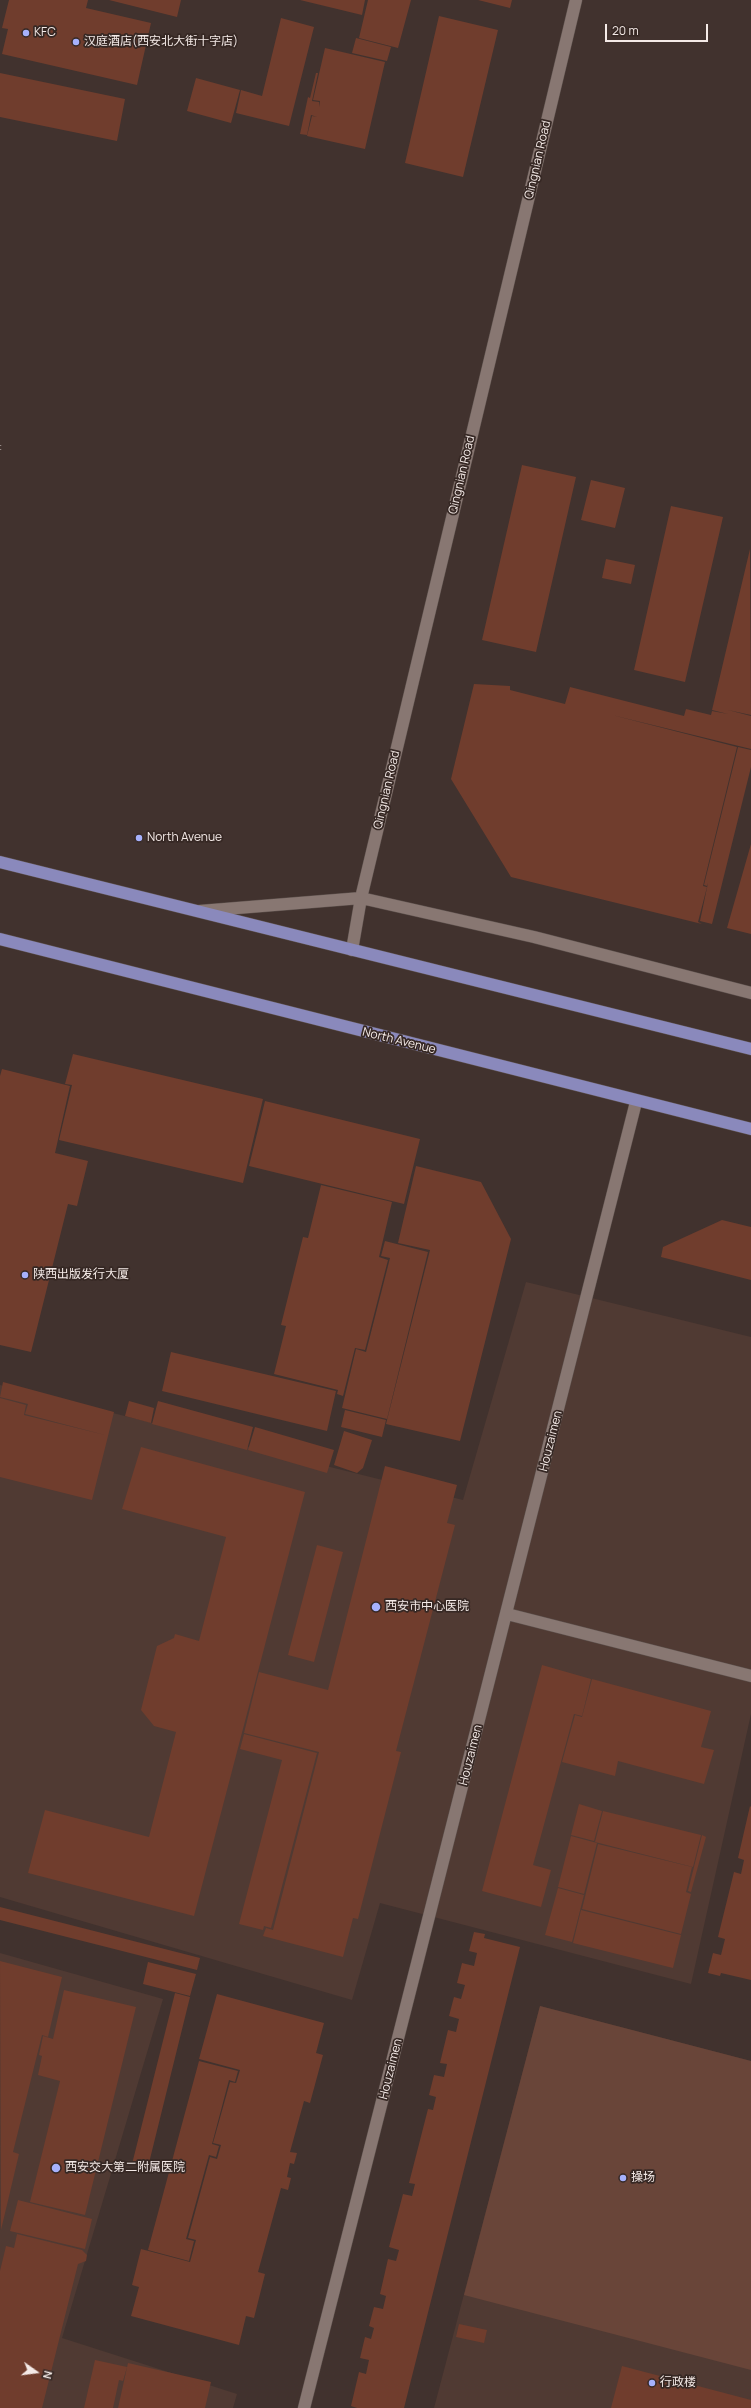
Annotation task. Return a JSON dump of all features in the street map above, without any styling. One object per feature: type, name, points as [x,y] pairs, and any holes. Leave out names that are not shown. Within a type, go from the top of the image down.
[{"type":"main road","points":[[0,862],[751,1049]]},
{"type":"main road","name":"North Avenue","points":[[0,939],[636,1102],[751,1129]]},
{"type":"street","name":"Qingnian Road","points":[[352,950],[361,898],[576,0]]},
{"type":"street","points":[[195,911],[361,898],[534,937],[751,993]]},
{"type":"street","name":"Houzaimen","points":[[304,2408],[636,1102]]},
{"type":"street","points":[[507,1614],[751,1676]]},
{"type":"path","points":[[0,445],[0,451]]},
{"type":"shaded area","name":"西安市中心医院","points":[[526,1282],[751,1337],[751,1714],[691,1984],[380,1903],[352,2000],[0,1897],[0,1385],[463,1500]]},
{"type":"shaded area","name":"西安交大第二附属医院","points":[[0,1953],[163,1999],[62,2338],[237,2394],[233,2408],[0,2408]]},
{"type":"shaded area","name":"操场","points":[[540,2006],[751,2061],[751,2408],[434,2408]]},
{"type":"shaded area","name":"操场","points":[[540,2006],[751,2061],[751,2370],[464,2295]]},
{"type":"building","name":"汉庭酒店(西安北大街十字店)","points":[[9,0],[88,0],[86,8],[151,23],[137,85],[2,54],[8,29],[2,28]]},
{"type":"building","points":[[109,0],[181,0],[177,17]]},
{"type":"building","points":[[300,0],[365,0],[362,15]]},
{"type":"building","points":[[368,0],[411,0],[398,48],[359,38]]},
{"type":"building","points":[[478,0],[512,0],[510,8]]},
{"type":"building","points":[[439,16],[498,30],[463,177],[405,163]]},
{"type":"building","points":[[281,18],[314,27],[289,126],[236,113],[241,90],[262,96]]},
{"type":"building","points":[[356,38],[391,47],[387,61],[352,53]]},
{"type":"building","points":[[325,48],[385,62],[365,149],[307,136],[312,116],[317,117],[311,115],[307,135],[300,134],[308,97],[310,98],[316,73],[318,73],[312,101],[319,102],[319,107],[320,101],[313,100]]},
{"type":"building","points":[[0,73],[125,99],[117,141],[0,117]]},
{"type":"building","points":[[196,78],[240,90],[231,123],[187,111]]},
{"type":"building","points":[[522,465],[576,477],[536,652],[482,640]]},
{"type":"building","points":[[591,480],[625,488],[615,528],[581,520]]},
{"type":"building","points":[[671,506],[723,517],[685,682],[634,670]]},
{"type":"building","points":[[750,549],[751,715],[728,710],[751,716],[751,749],[612,715],[737,747],[703,886],[707,887],[698,922],[702,924],[511,877],[451,779],[474,684],[510,686],[510,690],[565,704],[570,687],[684,716],[686,709],[711,715],[712,711],[728,714],[712,710]]},
{"type":"building","points":[[606,559],[635,565],[631,584],[602,578]]},
{"type":"building","points":[[738,747],[751,750],[751,767],[712,924],[700,921],[708,883],[707,886],[704,885]]},
{"type":"building","points":[[751,844],[751,934],[727,928]]},
{"type":"building","points":[[73,1054],[263,1099],[243,1183],[59,1140],[72,1085],[65,1084]]},
{"type":"building","name":"陕西出版发行大厦","points":[[2,1069],[70,1086],[55,1153],[88,1161],[77,1206],[68,1204],[31,1352],[0,1345],[0,1076]]},
{"type":"building","points":[[265,1101],[420,1139],[404,1204],[249,1166]]},
{"type":"building","points":[[416,1166],[481,1182],[511,1239],[460,1441],[386,1424],[430,1250],[398,1243]]},
{"type":"building","points":[[321,1185],[392,1202],[379,1257],[388,1260],[365,1350],[355,1348],[343,1396],[337,1394],[338,1390],[274,1374],[286,1326],[281,1325],[303,1237],[308,1238]]},
{"type":"building","points":[[722,1220],[751,1227],[751,1280],[661,1257],[663,1247]]},
{"type":"building","points":[[385,1241],[428,1252],[387,1419],[342,1408],[356,1349],[366,1352],[390,1258],[381,1256]]},
{"type":"building","points":[[171,1352],[336,1391],[327,1431],[162,1391]]},
{"type":"building","points":[[3,1382],[114,1412],[92,1500],[0,1477],[0,1398],[26,1405],[24,1415],[105,1435],[25,1414],[28,1404],[0,1397]]},
{"type":"building","points":[[129,1401],[154,1408],[151,1423],[125,1416]]},
{"type":"building","points":[[158,1401],[253,1427],[247,1450],[152,1424]]},
{"type":"building","points":[[345,1410],[386,1420],[382,1437],[341,1427]]},
{"type":"building","points":[[255,1427],[334,1450],[327,1473],[248,1450]]},
{"type":"building","points":[[344,1431],[372,1440],[363,1468],[357,1473],[334,1465]]},
{"type":"building","points":[[141,1447],[305,1492],[194,1916],[28,1873],[45,1810],[149,1837],[176,1732],[154,1726],[141,1710],[157,1646],[174,1638],[175,1634],[199,1641],[226,1537],[122,1509]]},
{"type":"building","points":[[385,1466],[457,1485],[447,1523],[455,1525],[396,1751],[401,1752],[358,1919],[353,1918],[343,1957],[263,1936],[266,1928],[273,1930],[319,1752],[244,1733],[259,1672],[328,1690]]},
{"type":"building","points":[[317,1545],[343,1552],[314,1662],[288,1655]]},
{"type":"building","points":[[542,1665],[591,1679],[582,1716],[574,1714],[533,1865],[551,1870],[541,1907],[482,1891]]},
{"type":"building","points":[[592,1679],[711,1711],[701,1747],[714,1750],[704,1784],[618,1761],[615,1776],[562,1762],[575,1715],[582,1717]]},
{"type":"building","points":[[244,1734],[317,1753],[271,1928],[264,1926],[263,1930],[239,1924],[282,1760],[240,1749]]},
{"type":"building","points":[[579,1804],[602,1811],[594,1841],[571,1835]]},
{"type":"building","points":[[750,1806],[751,1980],[721,1973],[720,1976],[708,1973],[713,1953],[721,1955],[725,1939],[718,1937],[734,1872],[741,1874],[744,1860],[738,1858]]},
{"type":"building","points":[[603,1811],[701,1835],[693,1867],[595,1842]]},
{"type":"building","points":[[702,1835],[706,1837],[691,1892],[688,1891]]},
{"type":"building","points":[[571,1836],[597,1843],[584,1894],[558,1887]]},
{"type":"building","points":[[598,1844],[692,1867],[686,1892],[691,1894],[681,1934],[582,1909]]},
{"type":"building","points":[[558,1888],[584,1895],[572,1942],[545,1935]]},
{"type":"building","points":[[0,1907],[200,1958],[197,1970],[0,1920]]},
{"type":"building","points":[[581,1910],[681,1935],[673,1968],[573,1943]]},
{"type":"building","points":[[474,1932],[485,1934],[484,1938],[520,1947],[404,2408],[357,2408],[351,2406],[359,2372],[366,2374],[369,2360],[360,2358],[365,2337],[371,2339],[374,2328],[369,2326],[374,2307],[383,2309],[386,2296],[380,2294],[388,2259],[396,2261],[399,2250],[389,2247],[403,2194],[412,2196],[415,2184],[409,2183],[428,2109],[433,2110],[436,2097],[429,2095],[434,2075],[444,2077],[447,2064],[440,2063],[448,2030],[456,2032],[459,2019],[449,2016],[454,1997],[461,1999],[465,1985],[457,1983],[462,1963],[474,1966],[477,1953],[469,1951]]},
{"type":"building","points":[[0,1961],[62,1977],[48,2037],[42,2035],[13,2152],[19,2154],[1,2230]]},
{"type":"building","points":[[148,1962],[196,1974],[190,1996],[143,1984]]},
{"type":"building","points":[[64,1990],[136,2007],[85,2215],[30,2202],[60,2081],[38,2075],[42,2056],[39,2055],[43,2036],[53,2039]]},
{"type":"building","points":[[175,1993],[190,1997],[148,2167],[132,2164]]},
{"type":"building","points":[[217,1994],[324,2023],[316,2053],[323,2055],[310,2103],[304,2101],[290,2152],[297,2153],[294,2164],[290,2163],[287,2177],[291,2178],[288,2190],[281,2188],[258,2272],[265,2274],[254,2318],[246,2316],[239,2345],[131,2316],[139,2287],[132,2285],[141,2249],[190,2262],[196,2240],[188,2238],[210,2157],[217,2159],[221,2145],[213,2143],[230,2082],[236,2083],[240,2070],[199,2059]]},
{"type":"building","points":[[199,2061],[238,2071],[235,2082],[229,2080],[212,2144],[219,2146],[216,2157],[209,2155],[186,2239],[194,2241],[189,2261],[148,2250]]},
{"type":"building","points":[[18,2200],[92,2219],[85,2249],[10,2231]]},
{"type":"building","points":[[17,2234],[82,2250],[87,2255],[86,2261],[78,2264],[42,2408],[0,2408],[0,2271],[6,2246],[14,2248]]},
{"type":"building","points":[[459,2324],[487,2330],[484,2343],[456,2337]]},
{"type":"building","points":[[95,2360],[127,2367],[123,2381],[119,2380],[113,2408],[84,2408]]},
{"type":"building","points":[[128,2363],[211,2382],[205,2408],[118,2408]]},
{"type":"building","name":"行政楼","points":[[622,2366],[751,2400],[751,2408],[611,2408]]},
{"type":"place","name":"KFC","points":[[26,33]]},
{"type":"place","name":"汉庭酒店(西安北大街十字店)","points":[[76,42]]},
{"type":"place","name":"North Avenue","points":[[139,838]]},
{"type":"place","name":"陕西出版发行大厦","points":[[25,1275]]},
{"type":"place","name":"西安市中心医院","points":[[376,1607]]},
{"type":"place","name":"西安交大第二附属医院","points":[[56,2168]]},
{"type":"place","name":"操场","points":[[623,2178]]},
{"type":"place","name":"行政楼","points":[[652,2383]]}]
